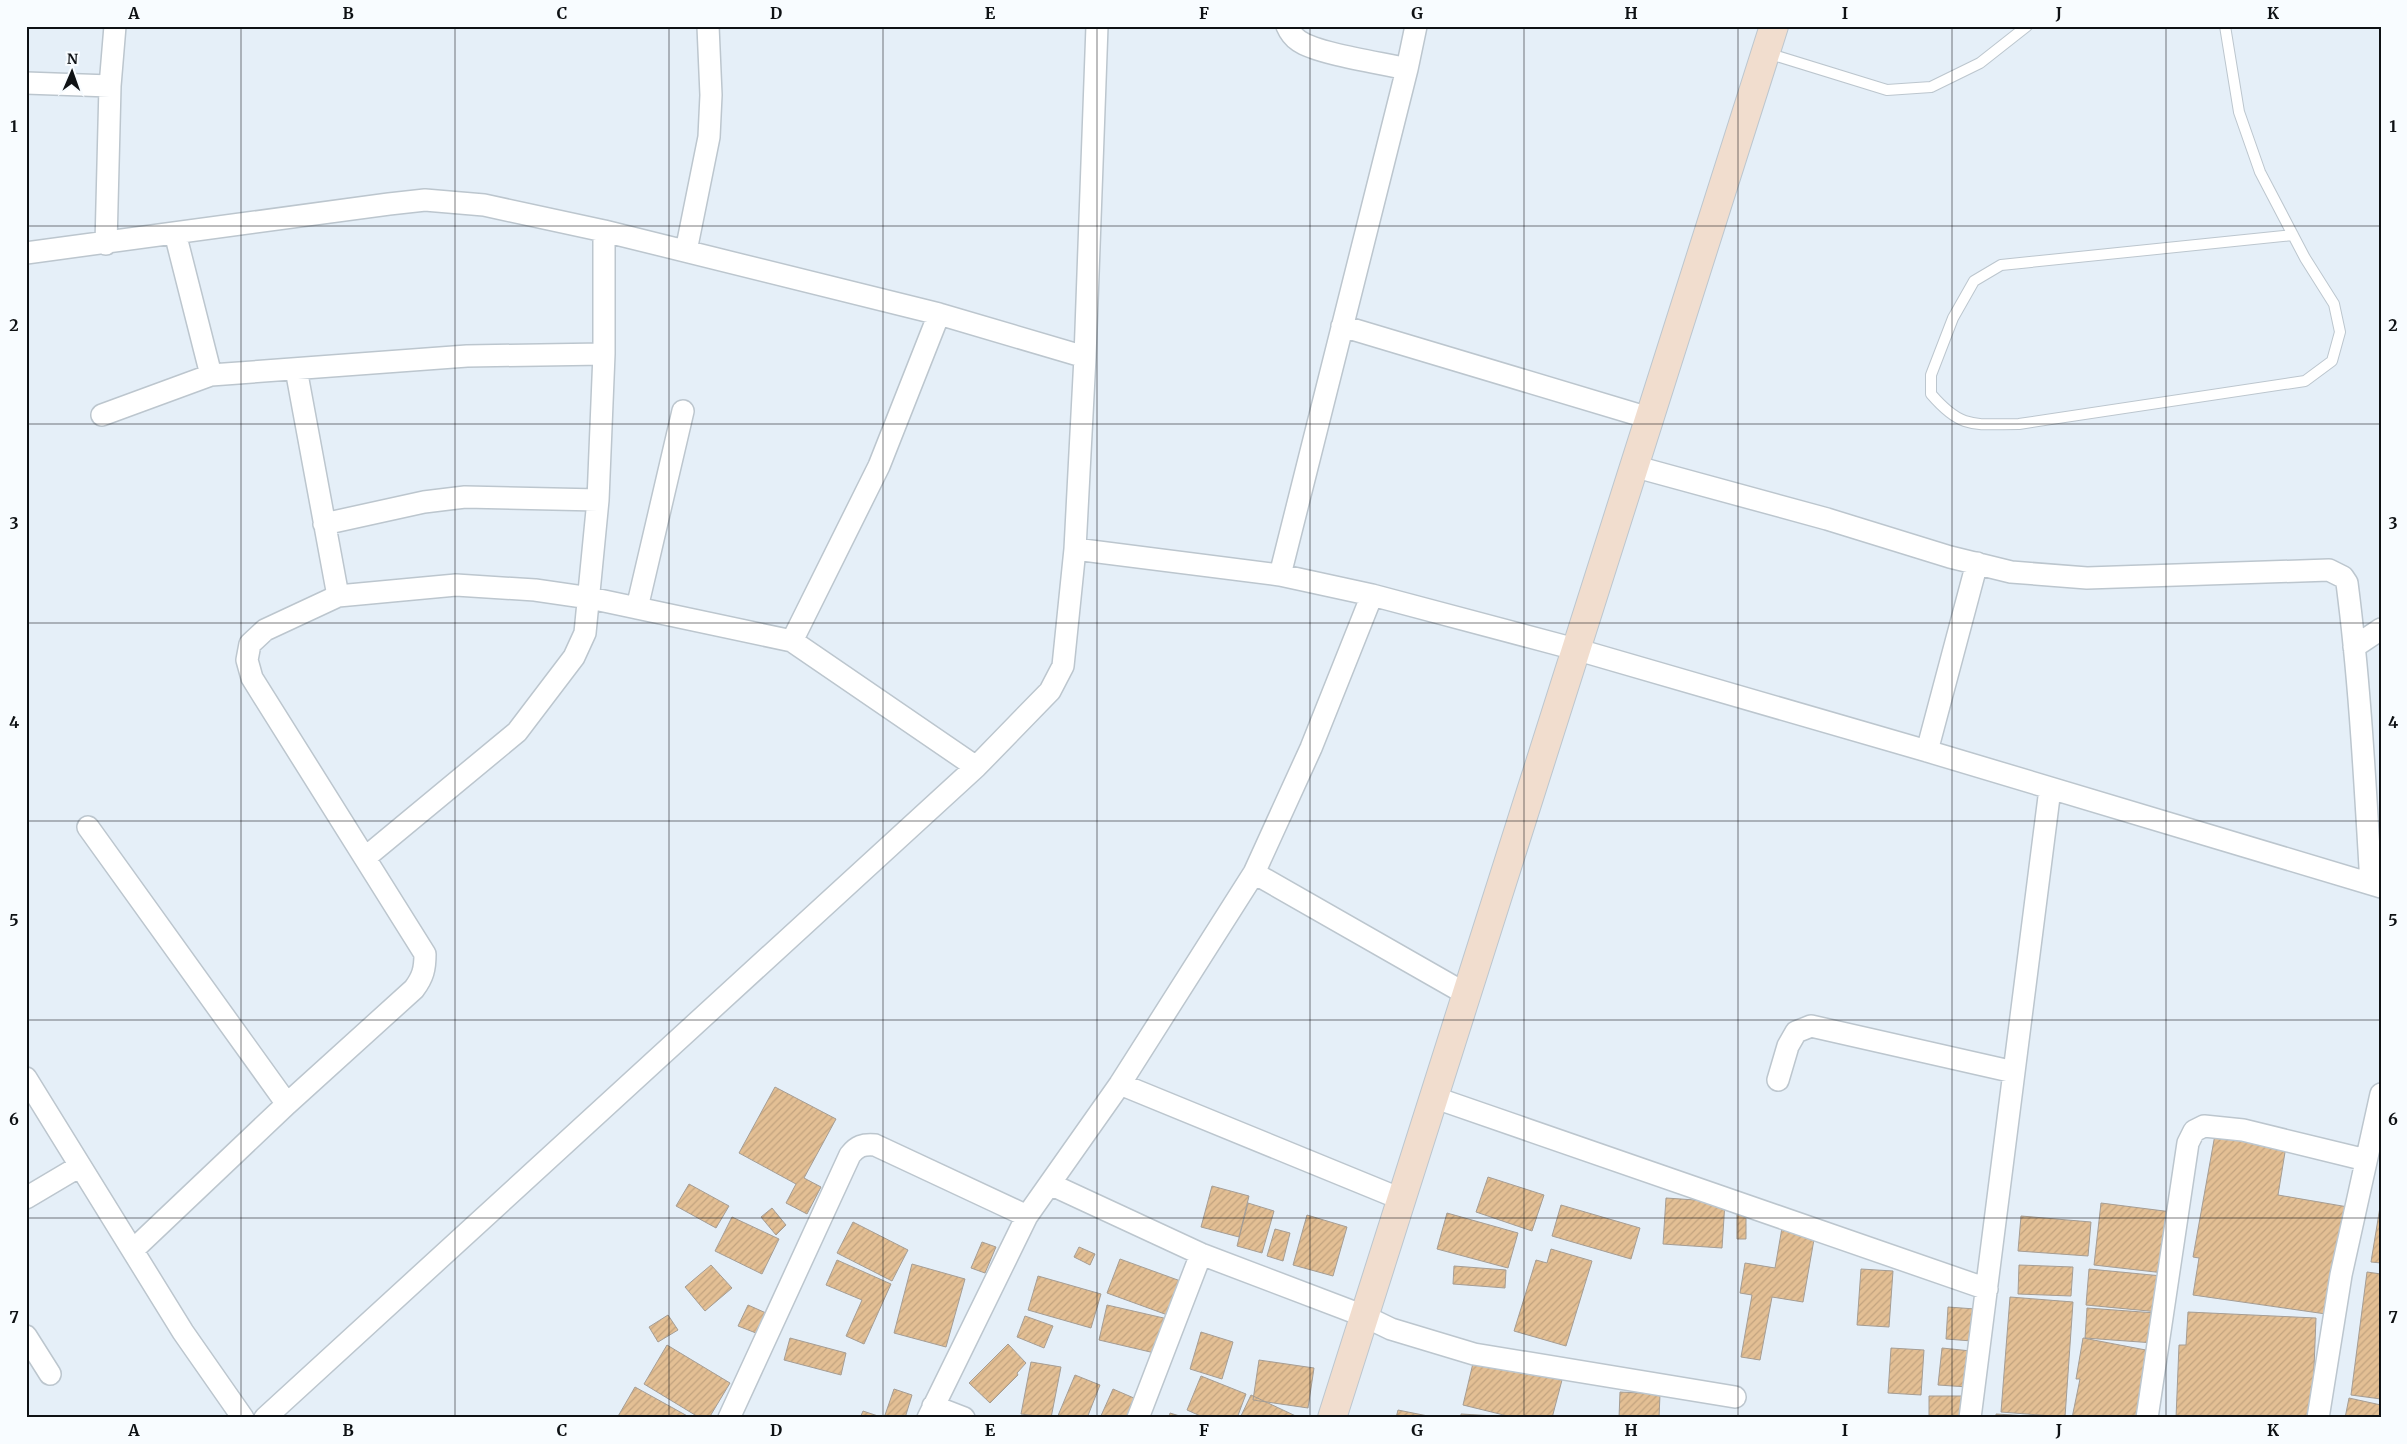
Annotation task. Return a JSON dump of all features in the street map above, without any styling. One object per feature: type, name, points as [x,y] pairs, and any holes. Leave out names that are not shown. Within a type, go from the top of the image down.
[{"type":"main road","points":[[1332,1418],[1774,26]]},
{"type":"street","points":[[106,244],[110,86],[114,26]]},
{"type":"street","points":[[686,251],[708,137],[711,95],[708,26]]},
{"type":"street","points":[[264,1418],[976,767],[1050,691],[1063,666],[1075,549],[1085,357],[1097,26]]},
{"type":"street","points":[[1287,26],[1290,33],[1301,42],[1327,51],[1407,69]]},
{"type":"street","points":[[1280,575],[1407,69],[1416,26]]},
{"type":"street","points":[[26,83],[110,86]]},
{"type":"street","points":[[26,253],[106,244],[425,200],[484,205],[604,231],[939,314],[1085,357]]},
{"type":"street","points":[[366,857],[516,732],[574,657],[585,633],[590,598],[598,500],[604,354],[604,231]]},
{"type":"street","points":[[175,233],[210,375]]},
{"type":"street","points":[[792,641],[879,466],[939,314]]},
{"type":"street","points":[[1342,326],[1649,418]]},
{"type":"street","points":[[102,415],[210,375],[467,356],[604,354]]},
{"type":"street","points":[[296,369],[338,596]]},
{"type":"street","points":[[637,608],[683,411]]},
{"type":"street","points":[[1075,549],[1280,575],[1372,595],[1575,649],[1927,751],[2376,886],[2354,647],[2347,583],[2343,577],[2330,570],[2087,578],[2011,572],[1633,466]]},
{"type":"street","points":[[324,524],[424,502],[465,497],[598,500]]},
{"type":"street","points":[[1927,751],[1977,563]]},
{"type":"street","points":[[133,1250],[287,1104],[414,989],[421,980],[425,969],[425,954],[366,857],[252,678],[247,660],[250,644],[265,630],[338,596],[456,585],[535,590],[590,598],[792,641],[976,767]]},
{"type":"street","points":[[964,1418],[931,1412],[1027,1216],[1120,1084],[1254,873],[1311,748],[1372,595]]},
{"type":"street","points":[[2354,647],[2381,628]]},
{"type":"street","points":[[1970,1418],[2050,789]]},
{"type":"street","points":[[88,828],[287,1104]]},
{"type":"street","points":[[1254,873],[1466,994]]},
{"type":"street","points":[[1778,1080],[1788,1046],[1796,1032],[1811,1026],[2014,1072]]},
{"type":"street","points":[[26,1078],[183,1332],[243,1418]]},
{"type":"street","points":[[1120,1084],[1401,1199]]},
{"type":"street","points":[[2318,1418],[2340,1275],[2381,1094]]},
{"type":"street","points":[[1433,1096],[1987,1289]]},
{"type":"street","points":[[2147,1418],[2188,1143],[2194,1131],[2204,1126],[2243,1130],[2366,1160]]},
{"type":"street","points":[[729,1418],[850,1155],[855,1148],[865,1144],[874,1145],[1027,1216]]},
{"type":"street","points":[[26,1198],[80,1166]]},
{"type":"street","points":[[1050,1184],[1201,1254],[1364,1316],[1391,1329],[1474,1354],[1736,1397]]},
{"type":"street","points":[[1138,1418],[1201,1254]]},
{"type":"street","points":[[26,1336],[50,1374]]},
{"type":"lane","points":[[1766,53],[1888,90],[1931,87],[1980,63],[2027,26]]},
{"type":"lane","points":[[2225,26],[2239,112],[2260,172],[2293,236],[2334,304],[2340,332],[2332,361],[2306,380],[2019,424],[1970,424],[1948,414],[1931,394],[1932,375],[1953,318],[1974,281],[2000,265],[2293,236]]},
{"type":"building","points":[[775,1087],[836,1119],[804,1178],[821,1187],[807,1214],[786,1203],[796,1184],[739,1153]]},
{"type":"building","points":[[2216,1129],[2287,1140],[2278,1195],[2348,1207],[2326,1314],[2193,1295],[2199,1258],[2193,1257]]},
{"type":"building","points":[[1488,1177],[1544,1195],[1532,1231],[1476,1212]]},
{"type":"building","points":[[689,1184],[729,1206],[716,1228],[676,1206]]},
{"type":"building","points":[[1212,1186],[1249,1196],[1239,1237],[1201,1227]]},
{"type":"building","points":[[1666,1198],[1725,1202],[1722,1248],[1663,1244]]},
{"type":"building","points":[[1248,1203],[1274,1211],[1262,1253],[1237,1246]]},
{"type":"building","points":[[2101,1203],[2172,1212],[2164,1273],[2094,1265]]},
{"type":"building","points":[[1561,1205],[1640,1228],[1631,1259],[1552,1236]]},
{"type":"building","points":[[1737,1206],[1746,1206],[1746,1239],[1737,1239]]},
{"type":"building","points":[[2381,1207],[2381,1263],[2371,1262]]},
{"type":"building","points":[[772,1208],[786,1225],[776,1235],[761,1217]]},
{"type":"building","points":[[1447,1213],[1518,1233],[1508,1268],[1437,1249]]},
{"type":"building","points":[[1307,1215],[1347,1227],[1333,1276],[1293,1265]]},
{"type":"building","points":[[2021,1216],[2091,1222],[2088,1256],[2018,1251]]},
{"type":"building","points":[[732,1217],[779,1239],[762,1274],[715,1251]]},
{"type":"building","points":[[853,1222],[908,1250],[892,1281],[837,1253]]},
{"type":"building","points":[[1783,1222],[1816,1228],[1803,1302],[1772,1297],[1760,1360],[1741,1357],[1752,1295],[1740,1293],[1745,1263],[1775,1268]]},
{"type":"building","points":[[1275,1229],[1290,1233],[1283,1261],[1267,1256]]},
{"type":"building","points":[[982,1242],[996,1247],[985,1273],[971,1268]]},
{"type":"building","points":[[1079,1247],[1095,1254],[1090,1265],[1074,1257]]},
{"type":"building","points":[[1551,1249],[1592,1261],[1566,1346],[1514,1331],[1536,1260],[1547,1263]]},
{"type":"building","points":[[1120,1259],[1186,1283],[1173,1317],[1107,1293]]},
{"type":"building","points":[[837,1260],[891,1284],[864,1344],[846,1336],[862,1300],[826,1285]]},
{"type":"building","points":[[912,1264],[965,1279],[946,1347],[894,1333]]},
{"type":"building","points":[[711,1265],[732,1288],[705,1311],[685,1287]]},
{"type":"building","points":[[2019,1265],[2073,1267],[2071,1296],[2018,1294]]},
{"type":"building","points":[[1454,1266],[1506,1270],[1505,1288],[1453,1284]]},
{"type":"building","points":[[1861,1269],[1893,1271],[1889,1327],[1857,1325]]},
{"type":"building","points":[[2089,1269],[2162,1276],[2159,1312],[2086,1305]]},
{"type":"building","points":[[2367,1272],[2381,1274],[2381,1399],[2351,1395]]},
{"type":"building","points":[[1038,1276],[1101,1294],[1091,1328],[1028,1310]]},
{"type":"building","points":[[2010,1297],[2073,1302],[2065,1417],[2001,1412]]},
{"type":"building","points":[[748,1305],[766,1313],[756,1333],[738,1326]]},
{"type":"building","points":[[1107,1305],[1168,1319],[1159,1354],[1099,1340]]},
{"type":"building","points":[[1948,1307],[1975,1309],[1972,1341],[1946,1339]]},
{"type":"building","points":[[2087,1308],[2156,1313],[2154,1343],[2085,1338]]},
{"type":"building","points":[[2188,1312],[2316,1318],[2312,1418],[2176,1418],[2179,1345],[2186,1345]]},
{"type":"building","points":[[668,1315],[678,1330],[658,1342],[649,1327]]},
{"type":"building","points":[[1025,1316],[1053,1326],[1044,1348],[1017,1337]]},
{"type":"building","points":[[1201,1332],[1233,1342],[1222,1379],[1190,1369]]},
{"type":"building","points":[[790,1338],[846,1353],[841,1375],[784,1360]]},
{"type":"building","points":[[2083,1338],[2151,1351],[2147,1418],[2072,1418],[2080,1379],[2076,1379]]},
{"type":"building","points":[[1008,1344],[1026,1363],[1017,1373],[1018,1375],[990,1403],[969,1383]]},
{"type":"building","points":[[667,1345],[730,1383],[709,1418],[700,1418],[644,1384]]},
{"type":"building","points":[[1891,1348],[1924,1350],[1921,1395],[1888,1393]]},
{"type":"building","points":[[1942,1348],[1971,1351],[1968,1387],[1938,1385]]},
{"type":"building","points":[[1474,1359],[1562,1380],[1552,1418],[1516,1418],[1463,1405]]},
{"type":"building","points":[[1259,1360],[1314,1368],[1308,1408],[1253,1400]]},
{"type":"building","points":[[1031,1362],[1061,1367],[1051,1418],[1021,1414]]},
{"type":"building","points":[[1075,1375],[1100,1385],[1087,1418],[1057,1418]]},
{"type":"building","points":[[1201,1376],[1246,1394],[1237,1418],[1205,1418],[1187,1410]]},
{"type":"building","points":[[635,1387],[691,1418],[617,1418]]},
{"type":"building","points":[[894,1389],[912,1395],[905,1418],[884,1418]]},
{"type":"building","points":[[1113,1389],[1150,1405],[1144,1418],[1100,1418]]},
{"type":"building","points":[[1620,1392],[1660,1394],[1659,1418],[1619,1418]]},
{"type":"building","points":[[1251,1395],[1300,1418],[1240,1418]]},
{"type":"building","points":[[1929,1396],[1968,1396],[1968,1418],[1929,1418]]},
{"type":"building","points":[[2349,1398],[2381,1405],[2381,1418],[2345,1418]]},
{"type":"building","points":[[1398,1410],[1438,1418],[1396,1418]]},
{"type":"building","points":[[863,1411],[884,1418],[860,1418]]},
{"type":"building","points":[[1170,1413],[1186,1418],[1169,1418]]},
{"type":"building","points":[[1461,1414],[1495,1416],[1495,1418],[1461,1418]]},
{"type":"building","points":[[1996,1414],[2028,1416],[2028,1418],[1996,1418]]}]
